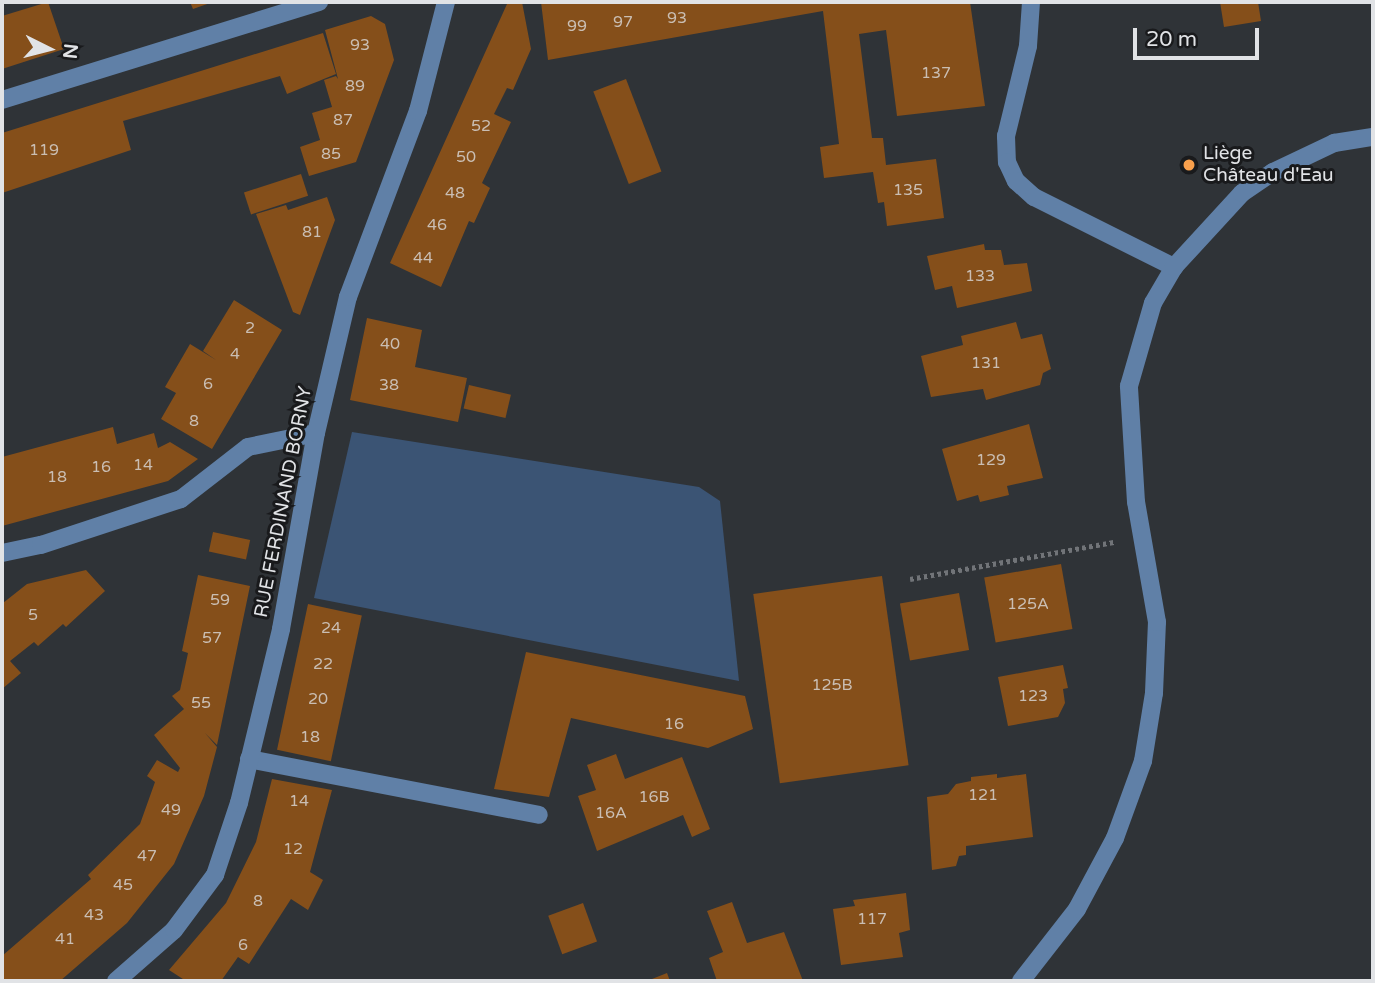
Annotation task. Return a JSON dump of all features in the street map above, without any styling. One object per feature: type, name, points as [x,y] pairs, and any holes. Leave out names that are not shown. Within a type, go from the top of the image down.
[{"type":"street","points":[[2,100],[319,2]]},
{"type":"street","name":"RUE FERDINAND BORNY","points":[[116,981],[174,930],[215,875],[249,759],[281,629],[316,433],[348,297],[418,111],[446,2]]},
{"type":"street","points":[[1031,2],[1028,46],[1006,136],[1007,162],[1016,181],[1034,197],[1174,267]]},
{"type":"street","points":[[1021,981],[1077,909],[1115,838],[1143,761],[1154,693],[1157,622],[1142,537],[1129,386],[1153,303],[1174,267],[1219,213],[1273,172],[1334,143],[1373,137]]},
{"type":"street","points":[[2,552],[41,545],[181,499],[248,447],[316,433]]},
{"type":"street","points":[[249,759],[539,815]]},
{"type":"path","points":[[910,579],[1142,537]]},
{"type":"shaded area","points":[[352,432],[699,487],[720,501],[739,681],[314,598]]},
{"type":"building","points":[[48,2],[64,49],[2,69],[2,16]]},
{"type":"building","points":[[190,2],[213,2],[193,9]]},
{"type":"building","points":[[522,2],[531,49],[513,90],[507,88],[494,114],[511,122],[482,183],[490,188],[474,223],[469,221],[441,287],[390,263],[507,4]]},
{"type":"building","points":[[541,2],[970,2],[985,106],[897,116],[886,30],[859,34],[872,138],[883,138],[886,165],[936,159],[944,218],[887,226],[884,202],[878,203],[873,172],[824,178],[820,147],[839,144],[823,11],[548,60]]},
{"type":"building","points":[[1220,2],[1258,2],[1261,21],[1224,27]]},
{"type":"building","points":[[371,16],[385,24],[394,60],[356,162],[309,176],[300,147],[320,140],[312,113],[332,107],[324,80],[336,76],[338,79],[325,30]]},
{"type":"building","points":[[323,33],[336,74],[287,94],[280,76],[123,121],[131,150],[2,193],[2,133]]},
{"type":"building","points":[[626,79],[661,171],[629,184],[593,92]]},
{"type":"building","points":[[301,174],[308,196],[251,214],[244,193]]},
{"type":"building","points":[[327,197],[335,220],[300,315],[293,312],[256,214],[286,205],[288,210]]},
{"type":"building","points":[[984,244],[985,250],[1001,250],[1004,265],[1027,263],[1032,291],[957,308],[952,286],[935,290],[927,256]]},
{"type":"building","points":[[234,300],[282,330],[212,449],[161,419],[176,393],[165,387],[190,344],[216,360],[203,351]]},
{"type":"building","points":[[367,318],[422,330],[415,367],[467,378],[458,422],[350,400]]},
{"type":"building","points":[[1016,322],[1021,339],[1042,334],[1051,369],[1043,373],[1040,385],[986,400],[983,389],[931,397],[921,356],[963,345],[961,336]]},
{"type":"building","points":[[469,385],[511,395],[505,418],[464,408]]},
{"type":"building","points":[[1029,424],[1043,478],[1007,486],[1009,495],[980,502],[978,495],[957,501],[942,449]]},
{"type":"building","points":[[113,427],[117,444],[154,433],[158,448],[170,442],[198,459],[168,481],[2,526],[2,457]]},
{"type":"building","points":[[213,532],[250,540],[246,559],[209,552]]},
{"type":"building","points":[[1061,564],[1072,629],[996,643],[984,578]]},
{"type":"building","points":[[86,570],[105,591],[66,627],[63,624],[38,646],[34,642],[10,661],[21,673],[2,689],[3,603],[27,584]]},
{"type":"building","points":[[198,575],[250,586],[217,745],[205,733],[217,747],[204,796],[174,864],[127,923],[60,981],[2,981],[2,956],[91,879],[88,875],[140,824],[155,782],[147,776],[157,760],[178,772],[180,768],[154,735],[184,709],[172,696],[180,690],[188,653],[182,651]]},
{"type":"building","points":[[882,576],[909,765],[780,783],[753,594]]},
{"type":"building","points":[[959,593],[969,650],[910,661],[900,603]]},
{"type":"building","points":[[308,604],[362,615],[331,761],[277,750]]},
{"type":"building","points":[[526,652],[745,696],[753,729],[708,748],[571,718],[549,797],[494,789]]},
{"type":"building","points":[[1063,665],[1068,688],[1063,689],[1065,703],[1058,717],[1008,726],[998,677]]},
{"type":"building","points":[[616,754],[625,779],[682,757],[710,829],[692,837],[683,815],[597,851],[578,796],[596,790],[587,765]]},
{"type":"building","points":[[997,774],[997,778],[1026,774],[1033,837],[966,846],[966,855],[959,856],[956,866],[932,870],[927,797],[948,794],[956,784],[971,781],[971,777]]},
{"type":"building","points":[[272,779],[332,790],[310,872],[323,880],[308,910],[291,899],[249,964],[238,957],[221,981],[186,981],[169,970],[226,903],[256,842]]},
{"type":"building","points":[[906,893],[910,930],[899,933],[903,957],[841,965],[833,909],[855,906],[853,900]]},
{"type":"building","points":[[732,902],[747,943],[784,932],[803,981],[717,981],[709,958],[723,952],[707,911]]},
{"type":"building","points":[[583,903],[597,942],[562,954],[548,916]]},
{"type":"building","points":[[667,973],[670,981],[647,981]]},
{"type":"place","name":"Liège Château d'Eau","points":[[1189,165]]}]
